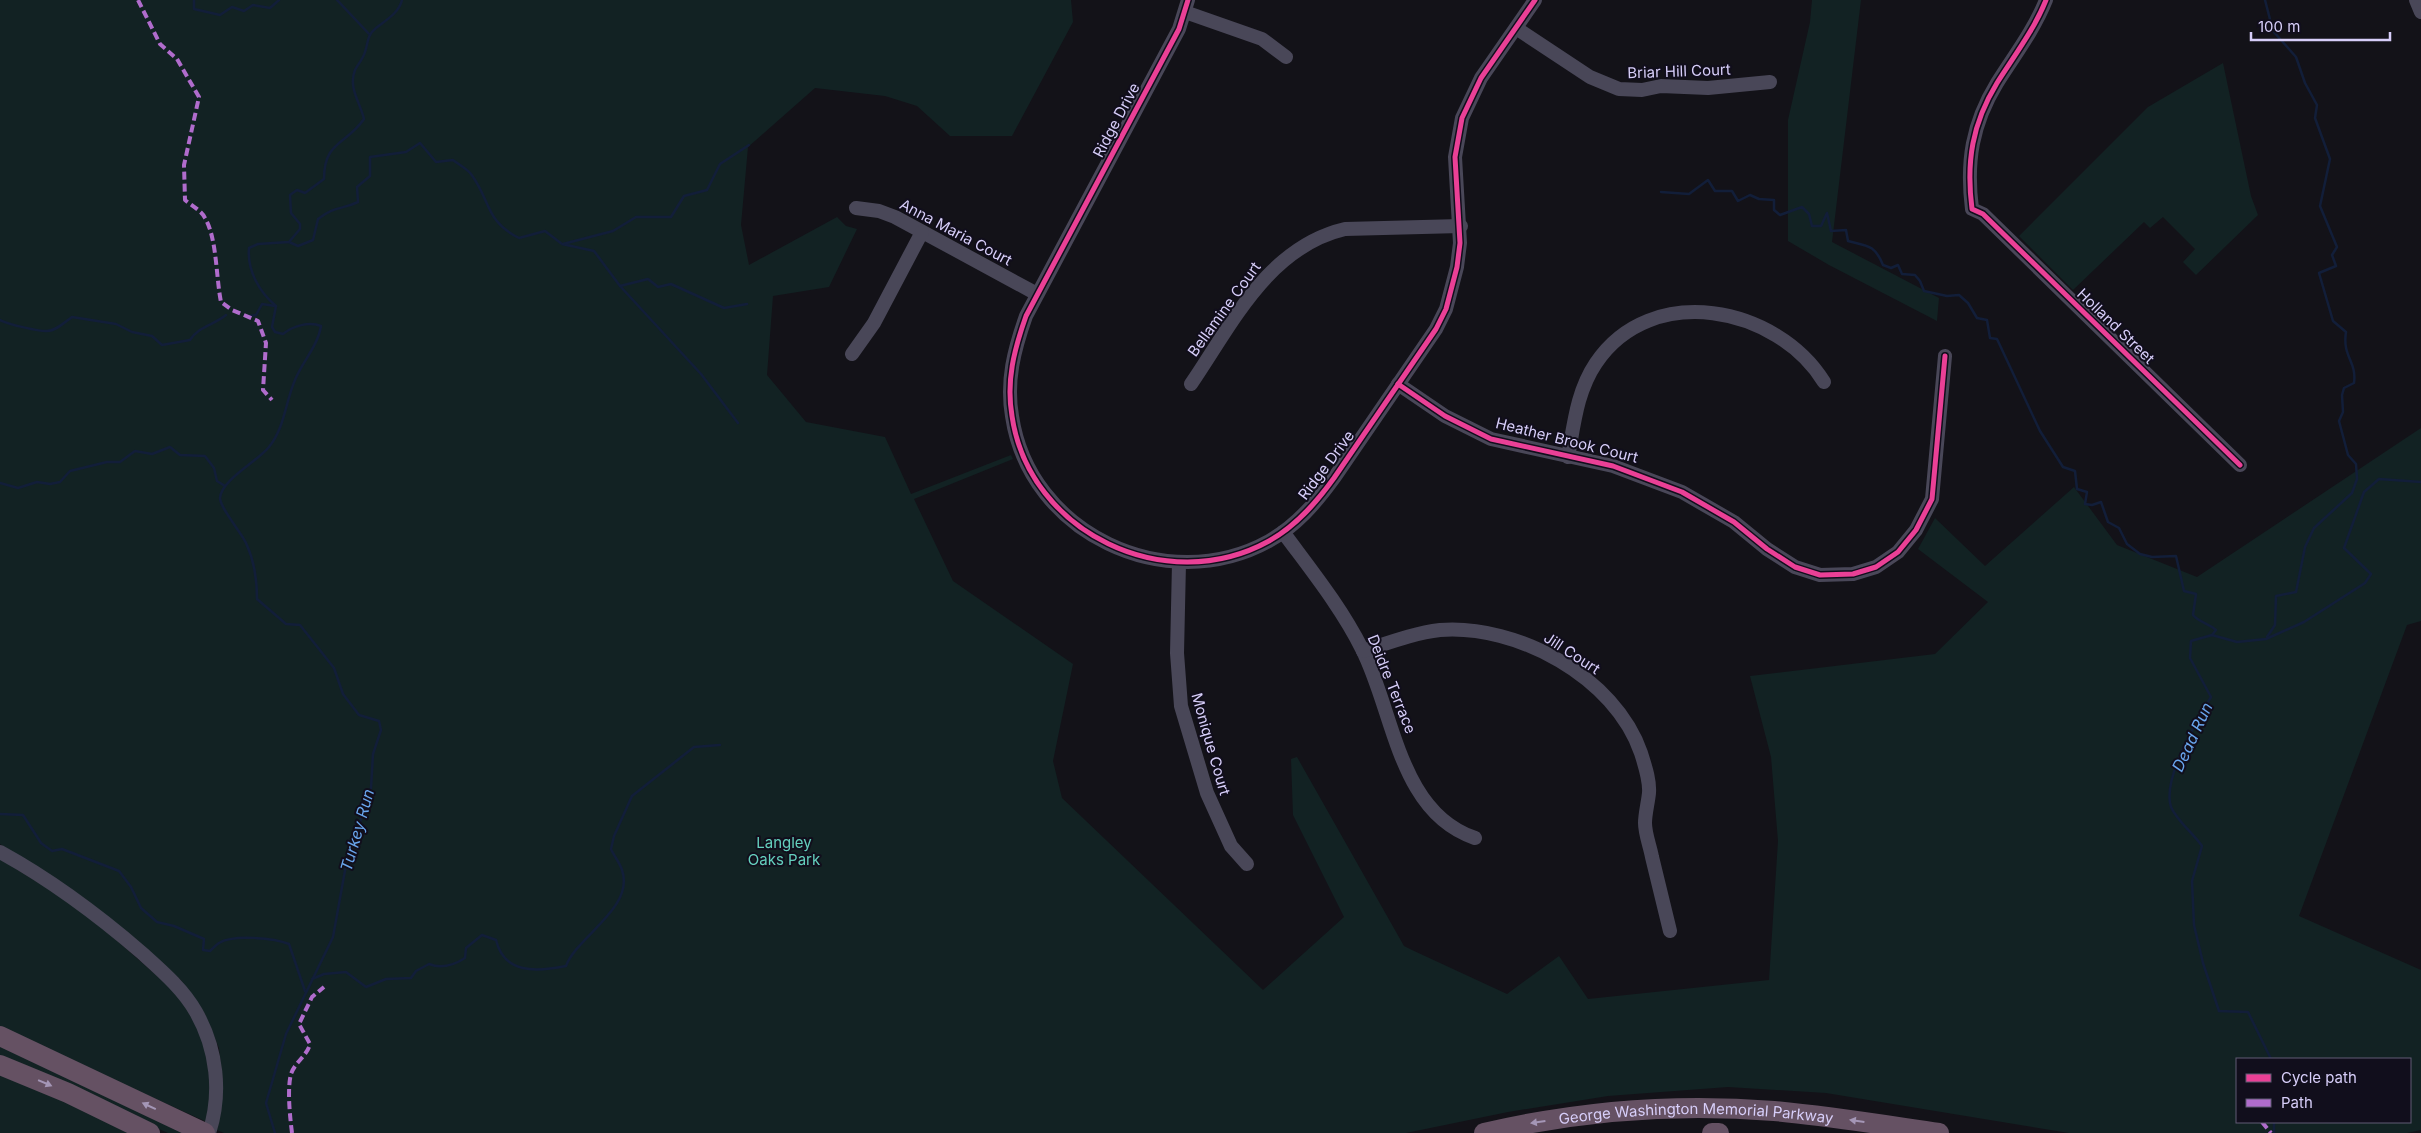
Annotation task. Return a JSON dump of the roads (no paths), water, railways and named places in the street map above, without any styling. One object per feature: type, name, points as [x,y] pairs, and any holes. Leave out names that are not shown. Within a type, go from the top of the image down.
[{"type":"highway","points":[[0,1036],[202,1131]]},
{"type":"highway","points":[[0,1065],[68,1093],[150,1133]]},
{"type":"highway","name":"George Washington Memorial Parkway","points":[[1484,1133],[1522,1124],[1597,1113],[1702,1108],[1810,1115],[1940,1133]]},
{"type":"highway","name":"George Washington Memorial Parkway","points":[[1712,1133],[1719,1133]]},
{"type":"street","name":"Ridge Drive","points":[[1186,6],[1154,77],[1037,294],[1018,339],[1010,378],[1014,429],[1028,467],[1052,502],[1082,530],[1115,548],[1133,555],[1179,563],[1213,561],[1233,556],[1250,550],[1283,532],[1320,497],[1436,328],[1446,308],[1457,267],[1461,226],[1456,157],[1462,118],[1481,78],[1535,0]]},
{"type":"street","name":"Holland Street","points":[[2046,0],[2036,23],[1996,84],[1979,121],[1973,141],[1968,180],[1972,209],[1983,214],[2240,464]]},
{"type":"street","points":[[2416,0],[2421,12]]},
{"type":"street","points":[[1186,6],[1262,39],[1286,57]]},
{"type":"street","name":"Briar Hill Court","points":[[1516,28],[1590,77],[1619,89],[1642,90],[1661,86],[1708,88],[1770,82]]},
{"type":"street","name":"Anna Maria Court","points":[[856,208],[895,217],[1037,294]]},
{"type":"street","name":"Bellamine Court","points":[[1190,384],[1264,278],[1287,256],[1308,242],[1345,229],[1461,226]]},
{"type":"street","points":[[852,354],[874,323],[922,232]]},
{"type":"street","points":[[1568,457],[1581,391],[1596,362],[1626,332],[1665,314],[1693,311],[1732,316],[1777,337],[1795,348],[1811,363],[1824,382]]},
{"type":"street","name":"Heather Brook Court","points":[[1398,384],[1434,409],[1479,434],[1511,444],[1613,466],[1682,492],[1734,522],[1786,563],[1809,572],[1836,575],[1853,574],[1876,567],[1891,558],[1909,540],[1932,499],[1945,356]]},
{"type":"street","name":"Deidre Terrace","points":[[1283,532],[1326,589],[1363,651],[1409,773],[1425,801],[1444,822],[1475,838]]},
{"type":"street","name":"Monique Court","points":[[1179,563],[1177,653],[1181,706],[1207,793],[1231,846],[1247,864]]},
{"type":"street","name":"Jill Court","points":[[1363,651],[1431,632],[1460,630],[1483,632],[1505,637],[1542,651],[1578,673],[1595,687],[1615,708],[1633,734],[1649,781],[1645,824],[1670,930]]},
{"type":"street","points":[[0,852],[40,875],[119,933],[173,982],[191,1004],[204,1030],[215,1067],[216,1102],[202,1131]]},
{"type":"waterway","points":[[194,0],[194,9],[220,15],[232,7],[244,11],[253,5],[270,8],[279,0]]},
{"type":"waterway","points":[[337,0],[370,35]]},
{"type":"waterway","name":"Turkey Run","points":[[275,1133],[266,1103],[286,1034],[333,937],[346,865],[371,788],[373,754],[381,730],[379,721],[359,715],[343,694],[334,668],[300,625],[286,624],[257,599],[254,570],[249,550],[223,508],[220,498],[227,484],[264,452],[274,439],[282,423],[295,380],[317,340],[321,326],[306,324],[283,334],[275,332],[272,327],[276,306],[264,294],[255,280],[250,264],[249,248],[258,244],[289,242],[300,229],[300,224],[291,213],[290,195],[297,190],[305,193],[324,179],[325,167],[332,150],[364,119],[354,89],[353,77],[355,70],[364,55],[371,33],[395,12],[402,0]]},
{"type":"waterway","points":[[2265,0],[2273,31],[2296,57],[2305,83],[2317,105],[2315,118],[2330,159],[2320,206],[2337,247],[2332,255],[2336,266],[2319,273],[2333,321],[2346,332],[2346,347],[2353,369],[2354,383],[2344,388],[2342,395],[2343,412],[2339,421],[2348,455],[2356,464],[2357,479],[2352,493],[2314,528],[2305,547],[2296,592],[2276,596],[2275,625],[2267,637]]},
{"type":"waterway","points":[[289,242],[298,246],[313,240],[318,219],[333,210],[358,202],[357,187],[370,176],[370,157],[406,152],[420,143],[436,162],[453,160],[469,172],[500,225],[519,238],[545,231],[562,244],[594,251],[620,286],[701,374],[738,423]]},
{"type":"waterway","points":[[563,244],[613,231],[636,217],[671,217],[684,196],[707,190],[720,164],[749,145]]},
{"type":"waterway","points":[[1661,192],[1689,194],[1708,180],[1715,191],[1732,191],[1738,201],[1750,195],[1759,199],[1774,200],[1774,210],[1780,215],[1802,207],[1809,214],[1812,226],[1821,226],[1827,213],[1831,231],[1846,230],[1848,241],[1870,247],[1880,258],[1883,265],[1891,268],[1898,265],[1902,274],[1915,275],[1924,291],[1947,296],[1959,295],[1968,303],[1977,318],[1987,320],[1990,338],[1997,339],[2040,431],[2063,467],[2075,471],[2077,489],[2087,492],[2085,504],[2092,505],[2101,502],[2108,522],[2119,528],[2127,544],[2140,554],[2152,557],[2176,556],[2184,591],[2196,594],[2193,615],[2216,630],[2212,635]]},
{"type":"waterway","points":[[620,286],[648,279],[658,287],[671,284],[724,308],[747,304]]},
{"type":"waterway","points":[[249,316],[256,315],[262,304],[275,306]]},
{"type":"waterway","points":[[0,320],[9,324],[50,331],[72,317],[116,324],[132,332],[152,336],[162,345],[190,340],[202,329],[226,315]]},
{"type":"waterway","points":[[0,483],[18,488],[37,482],[50,484],[60,482],[70,471],[107,462],[120,462],[135,451],[152,454],[170,447],[180,455],[205,456],[214,468],[217,481],[225,486]]},
{"type":"waterway","name":"Dead Run","points":[[2271,1058],[2248,1012],[2219,1011],[2203,963],[2194,925],[2192,881],[2202,846],[2177,817],[2171,807],[2171,782],[2176,766],[2190,735],[2211,697],[2190,658],[2191,641],[2212,635],[2237,642],[2266,639],[2304,622],[2365,583],[2371,574],[2344,548],[2364,492],[2379,479],[2421,482]]},
{"type":"waterway","points":[[312,979],[324,974],[346,972],[366,987],[386,979],[411,978],[416,971],[429,964],[447,966],[465,958],[466,948],[482,935],[496,940],[500,951],[514,965],[533,969],[566,966],[572,955],[613,909],[620,897],[624,884],[622,870],[611,849],[614,836],[632,796],[694,747],[720,745]]},
{"type":"waterway","points":[[0,814],[23,815],[41,843],[52,851],[62,849],[119,871],[131,887],[141,908],[157,922],[174,926],[204,939],[203,950],[210,951],[225,940],[244,938],[264,939],[289,944],[305,991]]},
{"type":"waterway","name":"Dead Run","points":[[2274,1123],[2274,1133]]},
{"type":"park label","name":"Langley Oaks Park","points":[[784,850]]}]
